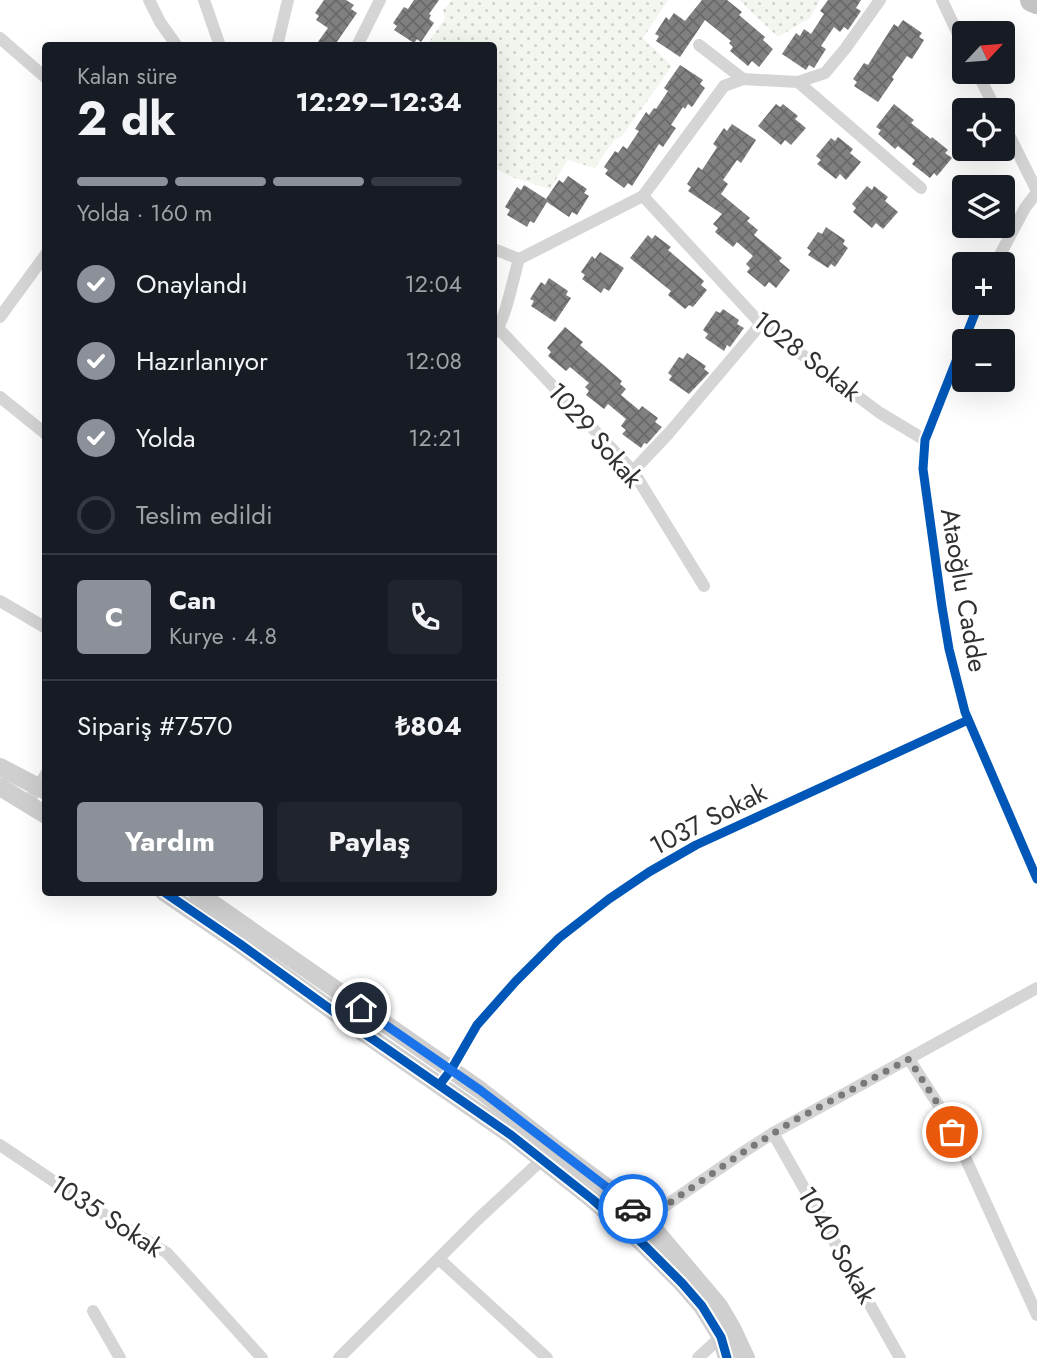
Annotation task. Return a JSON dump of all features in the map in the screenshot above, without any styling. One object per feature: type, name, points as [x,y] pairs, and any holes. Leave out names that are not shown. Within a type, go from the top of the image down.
[{"type":"highway","points":[[1032,0],[1037,2]]},
{"type":"street","points":[[149,0],[174,42]]},
{"type":"street","points":[[204,0],[219,42]]},
{"type":"street","points":[[278,42],[288,0]]},
{"type":"street","points":[[359,42],[380,0]]},
{"type":"street","points":[[497,328],[519,259],[643,196],[724,86],[743,79],[798,82],[825,73],[880,0]]},
{"type":"street","points":[[942,0],[952,21]]},
{"type":"street","points":[[0,38],[42,75]]},
{"type":"street","points":[[699,44],[743,79]]},
{"type":"street","points":[[798,82],[921,188]]},
{"type":"street","points":[[1001,252],[1037,191],[1015,147]]},
{"type":"street","name":"1028 Sokak","points":[[643,196],[761,324],[880,413],[925,440]]},
{"type":"street","points":[[497,250],[519,259]]},
{"type":"street","points":[[0,317],[42,259]]},
{"type":"street","name":"Ataoğlu Cadde","points":[[974,315],[925,440],[923,469],[949,649],[968,720],[1037,879]]},
{"type":"street","points":[[632,471],[761,324]]},
{"type":"street","name":"1029 Sokak","points":[[497,332],[632,471],[704,586]]},
{"type":"street","points":[[0,397],[42,431]]},
{"type":"street","points":[[0,601],[42,626]]},
{"type":"street","name":"1037 Sokak","points":[[445,1077],[477,1025],[516,981],[559,938],[609,899],[696,845],[968,720]]},
{"type":"street","points":[[1,769],[42,784]]},
{"type":"street","points":[[27,804],[42,785]]},
{"type":"street","points":[[0,787],[42,813]]},
{"type":"street","points":[[170,896],[348,1023],[445,1077],[480,1090],[682,1283],[727,1332],[746,1358]]},
{"type":"street","points":[[201,896],[445,1077]]},
{"type":"street","points":[[634,1236],[662,1208],[773,1133],[1037,988]]},
{"type":"street","points":[[909,1059],[941,1109],[1037,1315]]},
{"type":"street","name":"1040 Sokak","points":[[773,1133],[900,1358]]},
{"type":"street","name":"1035 Sokak","points":[[0,1145],[167,1253],[262,1358]]},
{"type":"street","points":[[547,1154],[609,1189],[648,1222],[719,1306],[727,1332],[727,1358]]},
{"type":"street","points":[[339,1358],[547,1154]]},
{"type":"street","points":[[439,1259],[547,1358]]},
{"type":"street","points":[[93,1311],[120,1358]]},
{"type":"street","points":[[698,1358],[727,1332]]},
{"type":"shaded area","points":[[452,0],[668,0],[643,38],[672,66],[622,136],[614,140],[595,168],[568,160],[550,189],[509,176],[497,169],[497,42],[429,42],[445,18],[443,10]]},
{"type":"shaded area","points":[[739,0],[820,0],[810,18],[778,37]]},
{"type":"building","points":[[324,0],[346,0],[354,5],[351,9],[357,13],[337,42],[318,42],[328,28],[316,20],[319,16],[315,13]]},
{"type":"building","points":[[414,0],[439,0],[429,14],[429,19],[434,23],[421,42],[417,39],[412,42],[394,30],[397,26],[393,23],[404,7],[408,9]]},
{"type":"building","points":[[702,0],[727,0],[742,12],[739,15],[765,37],[763,40],[773,49],[759,67],[752,61],[748,66],[730,51],[733,47],[729,43],[731,41],[705,20],[680,57],[656,41],[659,36],[655,34],[666,17],[669,20],[674,13],[685,21]]},
{"type":"building","points":[[828,0],[861,0],[856,8],[861,11],[848,30],[844,27],[840,32],[834,27],[821,46],[826,49],[814,68],[809,65],[806,70],[782,54],[796,33],[800,36],[804,29],[811,34],[824,14],[820,11]]},
{"type":"building","points":[[903,20],[922,33],[919,37],[924,40],[912,59],[907,56],[878,102],[854,86],[857,82],[853,79],[864,63],[868,65],[894,24],[898,27]]},
{"type":"building","points":[[680,65],[703,80],[700,84],[705,88],[692,107],[688,104],[685,109],[683,107],[671,125],[676,128],[663,147],[659,144],[632,186],[628,183],[624,188],[605,174],[608,170],[604,167],[615,151],[618,153],[623,146],[627,149],[639,131],[635,129],[646,112],[649,115],[656,109],[668,91],[664,88]]},
{"type":"building","points":[[776,104],[780,107],[783,104],[798,116],[795,119],[806,128],[791,145],[785,140],[781,145],[758,126]]},
{"type":"building","points":[[894,104],[914,120],[911,123],[948,150],[945,153],[952,158],[937,176],[934,173],[930,178],[912,164],[915,160],[898,146],[895,149],[878,134],[881,130],[876,127]]},
{"type":"building","points":[[732,124],[756,140],[741,163],[737,160],[723,180],[728,184],[721,194],[750,218],[747,221],[758,230],[754,235],[782,258],[779,261],[790,270],[776,288],[769,282],[765,287],[747,272],[750,268],[746,264],[753,256],[737,242],[733,247],[715,232],[718,228],[713,224],[722,214],[688,191],[691,187],[687,184],[698,167],[702,170],[717,147],[713,144],[724,128],[727,131]]},
{"type":"building","points":[[838,137],[853,149],[850,153],[861,162],[846,180],[840,174],[836,179],[817,164],[821,160],[816,156],[831,138],[835,141]]},
{"type":"building","points":[[568,176],[587,189],[584,193],[589,196],[577,215],[572,212],[569,217],[547,202],[534,223],[530,221],[527,227],[507,215],[510,210],[505,207],[517,187],[521,190],[524,185],[546,199],[559,180],[563,183]]},
{"type":"building","points":[[867,186],[872,190],[874,186],[888,197],[885,201],[898,212],[883,229],[876,223],[872,228],[853,212],[856,208],[852,204]]},
{"type":"building","points":[[826,227],[845,240],[843,244],[848,248],[835,267],[831,264],[828,268],[808,255],[811,251],[807,248],[818,232],[822,234]]},
{"type":"building","points":[[648,235],[652,239],[655,235],[671,247],[668,250],[704,281],[701,285],[707,290],[693,307],[689,305],[685,309],[668,295],[671,291],[630,258]]},
{"type":"building","points":[[600,252],[624,268],[609,291],[604,288],[601,293],[582,279],[585,275],[581,272],[592,256],[595,259]]},
{"type":"building","points":[[549,278],[568,291],[566,295],[571,298],[555,322],[531,306],[534,301],[530,299],[541,282],[545,285]]},
{"type":"building","points":[[723,309],[739,320],[737,324],[744,328],[724,351],[705,338],[708,334],[703,330],[716,311],[720,313]]},
{"type":"building","points":[[565,327],[583,342],[580,345],[622,381],[620,384],[626,389],[621,395],[639,410],[642,406],[658,418],[655,422],[662,427],[641,448],[622,434],[626,430],[621,426],[626,419],[608,404],[604,409],[586,395],[589,391],[585,387],[589,383],[570,367],[566,371],[548,356],[551,352],[547,348]]},
{"type":"building","points":[[687,353],[706,366],[704,369],[709,373],[689,394],[669,380],[672,376],[668,373],[679,357],[683,359]]},
{"type":"cycle path","points":[[974,315],[925,440],[923,469],[949,649],[965,712],[1037,879]]},
{"type":"cycle path","points":[[440,1084],[477,1025],[516,981],[559,938],[609,899],[696,845],[968,720]]},
{"type":"cycle path","points":[[170,896],[511,1135],[592,1199],[639,1240],[702,1306],[721,1337],[727,1358]]},
{"type":"way so far","points":[[633,1209],[648,1222],[662,1208],[745,1151],[795,1120],[909,1059],[941,1109],[952,1132]]},
{"type":"route","points":[[361,1008],[480,1090],[633,1209]]}]
